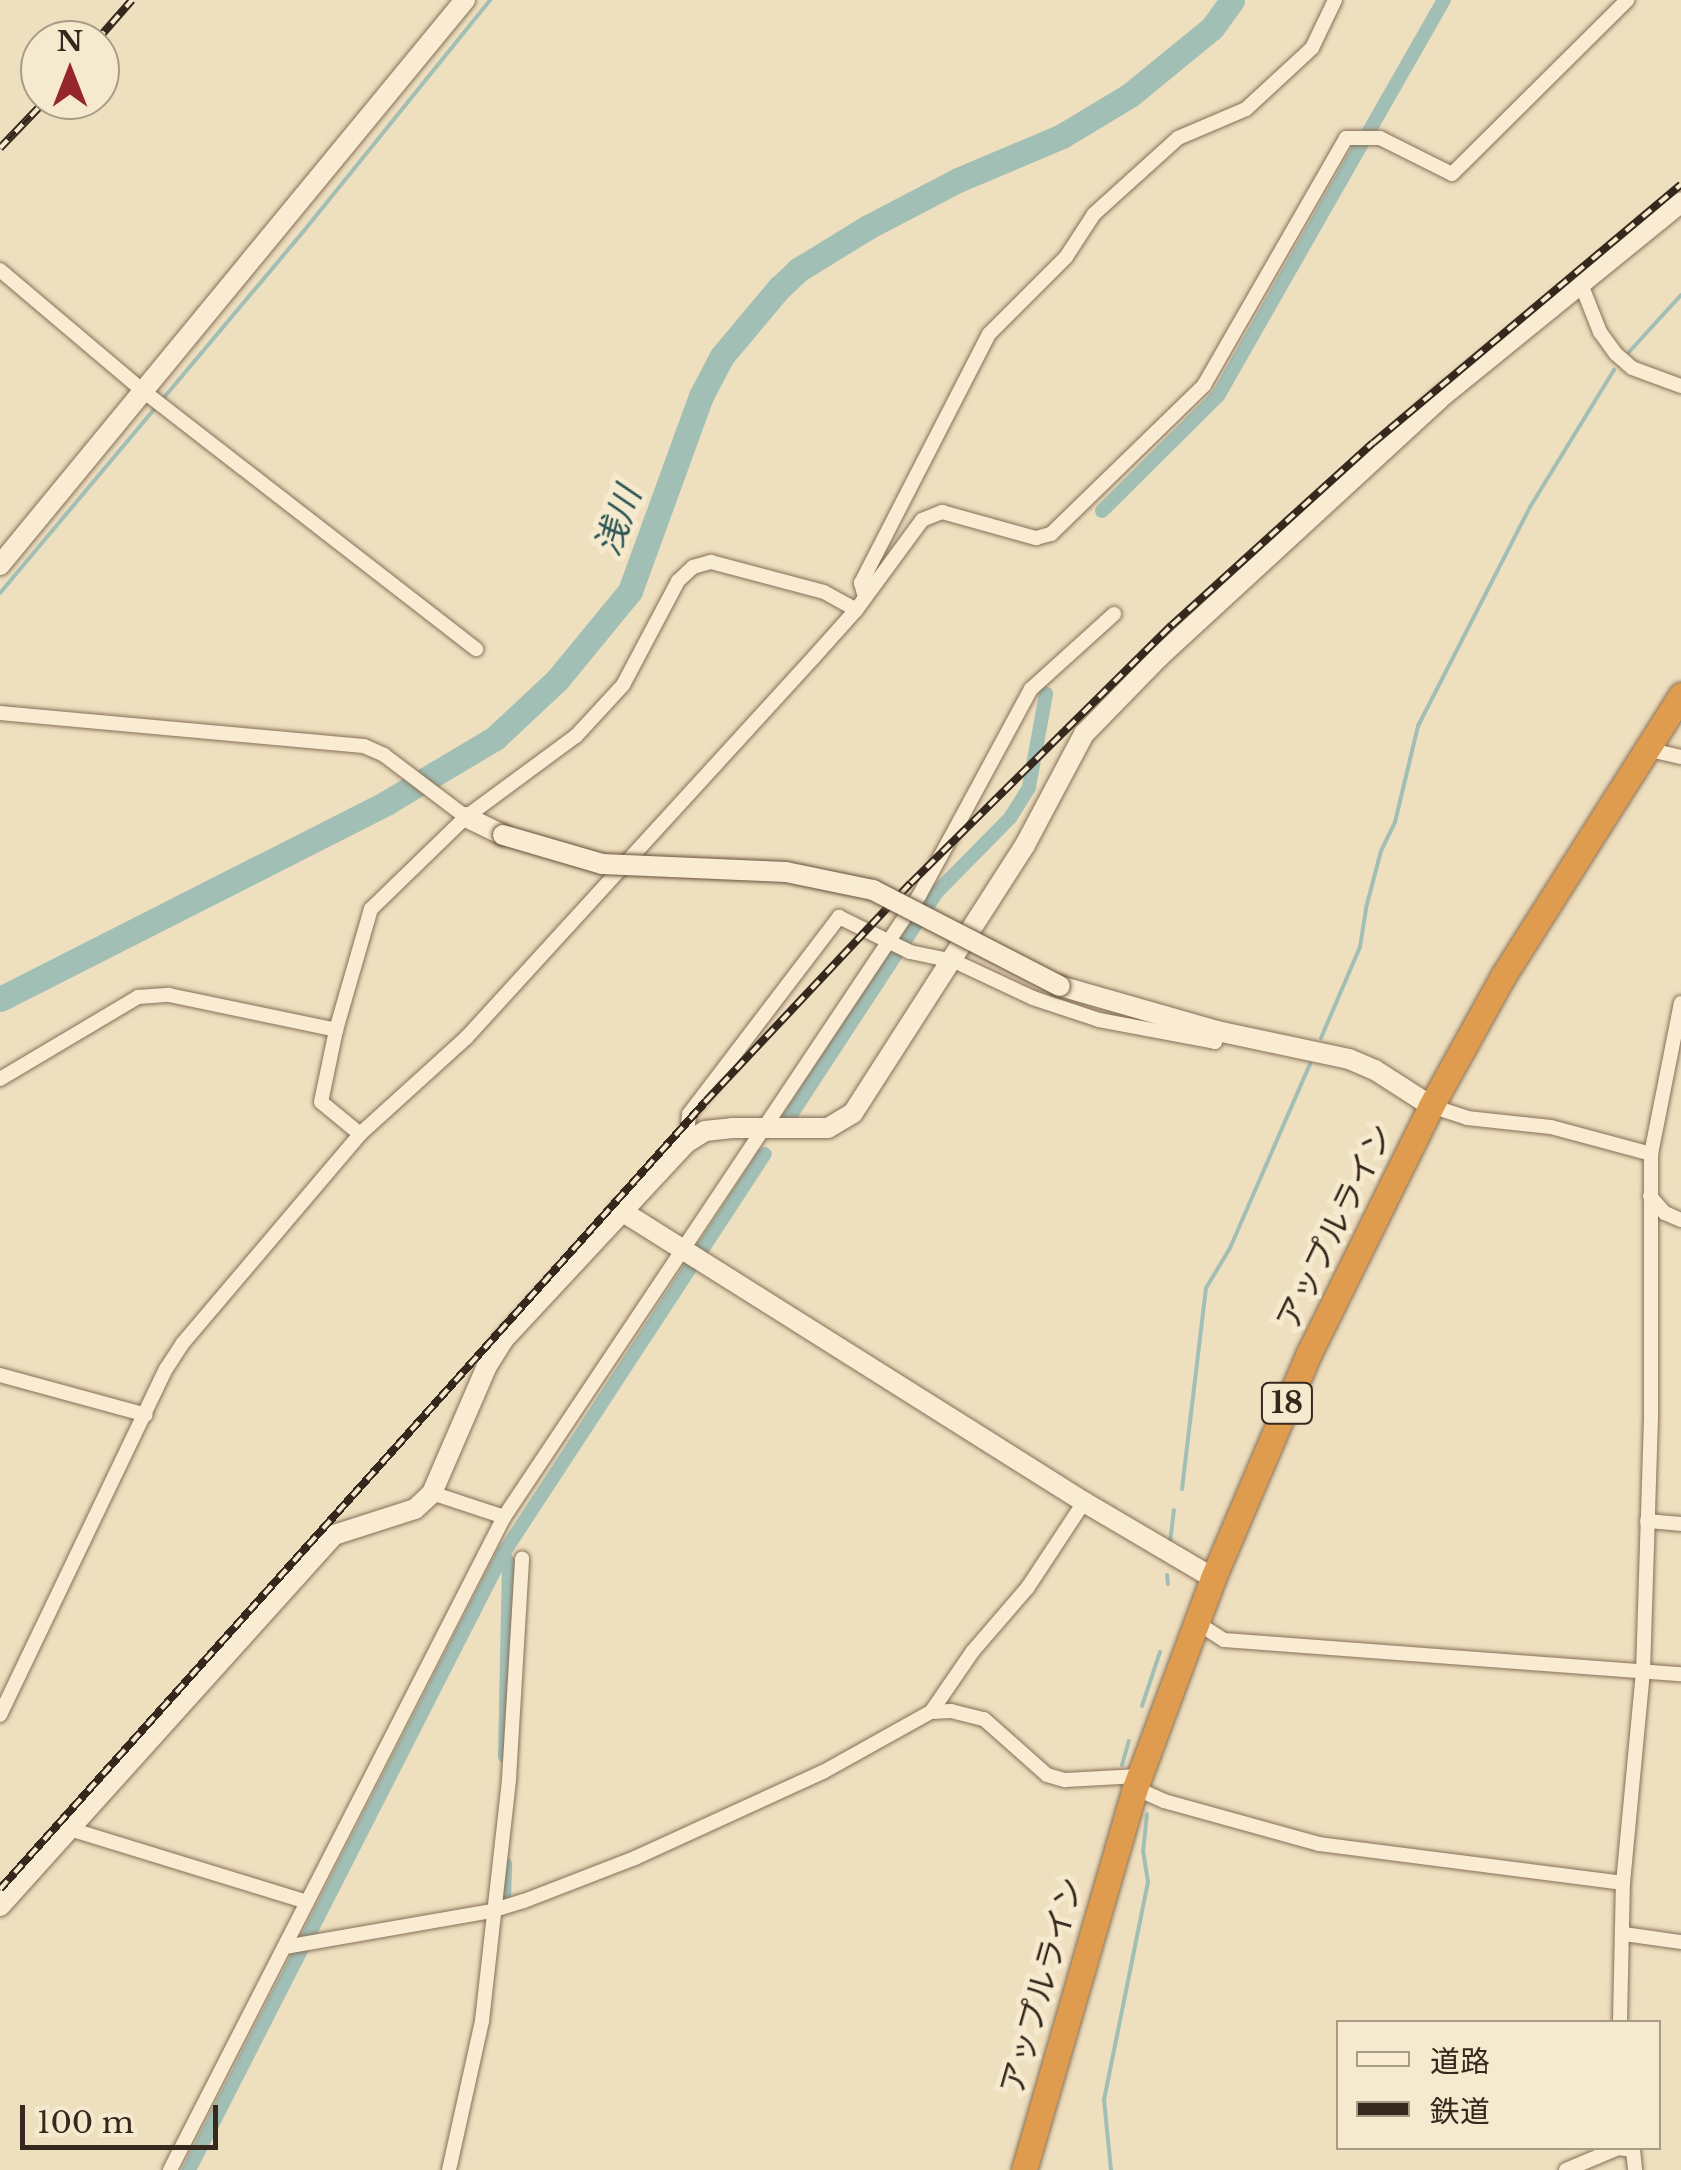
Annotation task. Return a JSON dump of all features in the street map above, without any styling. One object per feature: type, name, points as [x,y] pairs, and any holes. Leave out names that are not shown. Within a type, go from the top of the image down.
[{"type":"highway","name":"アップルライン","points":[[1024,2170],[1137,1782],[1213,1578],[1309,1353],[1430,1106],[1503,976],[1681,695]]},
{"type":"street","points":[[0,565],[465,0]]},
{"type":"street","points":[[861,604],[861,583],[989,334],[1066,257],[1094,214],[1178,138],[1246,109],[1312,48],[1335,0]]},
{"type":"street","points":[[0,1715],[166,1369],[184,1343],[360,1134],[466,1038],[861,604],[922,520],[942,512],[1036,538],[1051,534],[1204,384],[1346,138],[1380,138],[1452,174],[1627,0]]},
{"type":"street","points":[[0,1906],[334,1535],[416,1509],[432,1493],[487,1366],[504,1340],[620,1210],[686,1143],[705,1131],[828,1128],[853,1113],[954,961],[1048,808],[1084,734],[1267,554],[1439,399],[1681,202]]},
{"type":"street","points":[[0,270],[142,390],[476,649]]},
{"type":"street","points":[[1581,284],[1600,332],[1616,354],[1632,368],[1681,386]]},
{"type":"street","points":[[360,1134],[322,1102],[336,1030],[371,909],[466,816],[576,736],[623,685],[678,581],[693,567],[710,562],[861,604]]},
{"type":"street","points":[[170,2170],[289,1947],[307,1902],[504,1517],[691,1259],[766,1129],[898,944],[919,896],[1031,689],[1114,614]]},
{"type":"street","points":[[0,713],[364,746],[390,760],[466,816],[502,835],[602,864],[786,872],[872,890],[1060,986],[1217,1031],[1349,1059],[1375,1070],[1430,1106],[1467,1118],[1551,1127],[1651,1154]]},
{"type":"street","points":[[1646,750],[1681,757]]},
{"type":"street","points":[[686,1143],[689,1114],[839,918],[898,944],[954,961],[1033,998],[1099,1020],[1215,1042],[1217,1031]]},
{"type":"street","points":[[0,1078],[138,997],[169,995],[336,1030]]},
{"type":"street","points":[[1620,2020],[1623,1884],[1643,1672],[1651,1154],[1681,1004]]},
{"type":"street","points":[[1650,1196],[1665,1213],[1681,1220]]},
{"type":"street","points":[[620,1210],[691,1259],[1213,1578]]},
{"type":"street","points":[[0,1375],[146,1416]]},
{"type":"street","points":[[432,1493],[504,1517]]},
{"type":"street","points":[[931,1712],[973,1651],[1028,1587],[1084,1502]]},
{"type":"street","points":[[1648,1520],[1681,1524]]},
{"type":"street","points":[[449,2170],[482,2022],[508,1779],[522,1558]]},
{"type":"street","points":[[1196,1622],[1224,1640],[1681,1674]]},
{"type":"street","points":[[289,1947],[491,1912],[635,1858],[823,1772],[931,1712],[951,1711],[984,1719],[1046,1775],[1065,1780],[1137,1782],[1164,1801],[1319,1844],[1623,1884]]},
{"type":"street","points":[[70,1829],[307,1902]]},
{"type":"street","points":[[1624,1934],[1681,1942]]},
{"type":"street","points":[[1566,2170],[1613,2150]]},
{"type":"waterway","points":[[0,593],[303,232],[490,0]]},
{"type":"waterway","name":"浅川","points":[[0,999],[386,803],[495,738],[557,680],[630,591],[701,396],[722,356],[779,288],[798,270],[868,227],[958,180],[1062,136],[1130,95],[1212,28],[1232,0]]},
{"type":"waterway","points":[[1102,511],[1218,396],[1444,0]]},
{"type":"waterway","points":[[1629,352],[1681,295]]},
{"type":"waterway","points":[[1321,1038],[1360,947],[1366,908],[1381,851],[1395,822],[1418,726],[1530,507],[1614,370]]},
{"type":"waterway","points":[[789,1118],[937,892],[1010,818],[1029,787],[1046,694]]},
{"type":"waterway","points":[[1182,1489],[1206,1288],[1230,1248],[1310,1064]]},
{"type":"waterway","points":[[189,2170],[503,1554],[765,1154]]},
{"type":"waterway","points":[[1170,1542],[1174,1510]]},
{"type":"waterway","points":[[503,1554],[509,1564],[505,1756]]},
{"type":"waterway","points":[[1167,1575],[1168,1584]]},
{"type":"waterway","points":[[1142,1706],[1160,1652]]},
{"type":"waterway","points":[[1122,1765],[1129,1741]]},
{"type":"waterway","points":[[1111,2170],[1104,2100],[1148,1882],[1143,1852],[1147,1814]]},
{"type":"waterway","points":[[504,1899],[505,1864]]},
{"type":"railway","points":[[114,20],[132,0]]},
{"type":"railway","points":[[0,148],[27,120]]},
{"type":"railway","points":[[0,1889],[706,1101],[911,883],[1172,625],[1373,443],[1681,185]]}]
